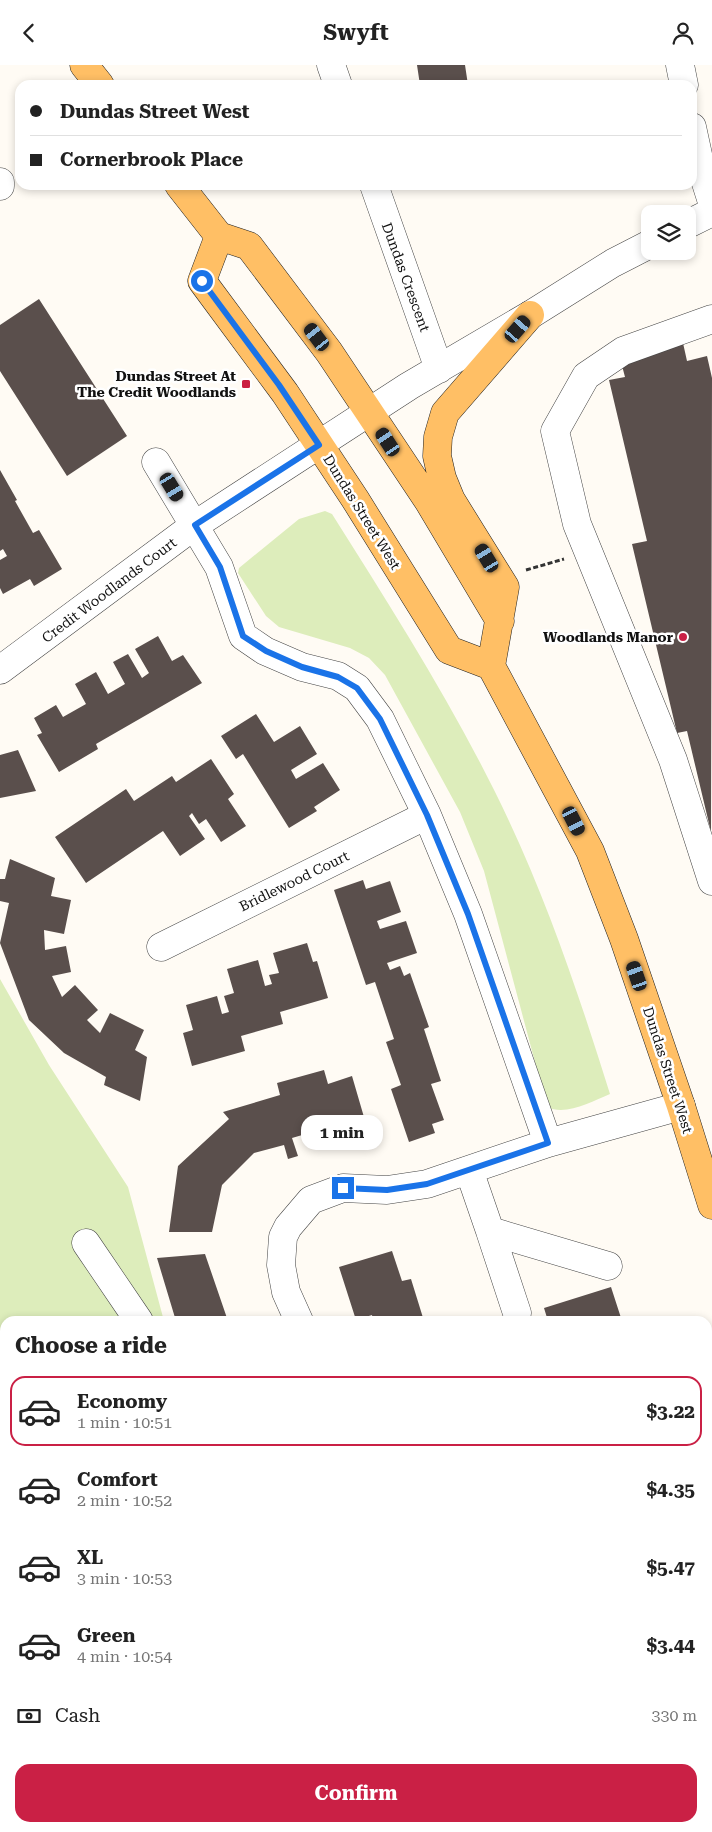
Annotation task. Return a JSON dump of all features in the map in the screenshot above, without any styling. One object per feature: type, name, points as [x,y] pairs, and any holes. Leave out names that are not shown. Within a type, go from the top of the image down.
[{"type":"main road","points":[[84,65],[96,80]]},
{"type":"main road","points":[[183,190],[218,236],[249,246],[329,352],[428,503],[500,621]]},
{"type":"main road","name":"Dundas Street West","points":[[218,236],[202,281],[279,385],[352,495],[449,651],[491,666],[590,851],[624,939],[681,1106],[712,1205]]},
{"type":"main road","points":[[491,666],[505,587],[451,499],[442,478],[438,456],[438,437],[444,413],[530,315]]},
{"type":"street","points":[[331,65],[336,80]]},
{"type":"street","points":[[680,65],[683,80]]},
{"type":"street","points":[[697,150],[712,202]]},
{"type":"street","name":"Dundas Crescent","points":[[376,190],[439,369]]},
{"type":"street","points":[[696,220],[712,212]]},
{"type":"street","name":"Credit Woodlands Court","points":[[0,670],[195,525],[439,369],[613,263],[641,249]]},
{"type":"street","points":[[712,319],[623,351],[586,376],[555,431],[576,524],[673,760],[712,881]]},
{"type":"street","points":[[156,462],[220,567],[243,636],[266,651],[302,667],[338,677],[357,688],[380,719],[427,815],[468,914],[548,1143]]},
{"type":"street","name":"Bridlewood Court","points":[[161,947],[427,815]]},
{"type":"street","points":[[297,1316],[286,1292],[281,1265],[283,1237],[288,1227],[310,1200],[343,1188],[387,1190],[427,1184],[548,1143],[681,1106]]},
{"type":"street","points":[[469,1170],[517,1313]]},
{"type":"street","points":[[490,1231],[608,1266]]},
{"type":"street","points":[[86,1243],[137,1316]]},
{"type":"path","points":[[523,571],[588,552]]},
{"type":"green space","points":[[325,511],[332,514],[403,627],[448,703],[490,781],[538,888],[576,990],[610,1094],[570,1109],[562,1110],[547,1107],[484,871],[460,812],[385,675],[369,658],[350,648],[279,627],[266,616],[238,573],[239,568],[299,519]]},
{"type":"green space","points":[[0,979],[49,1065],[128,1187],[163,1316],[0,1316]]},
{"type":"building","points":[[417,65],[465,65],[467,80],[419,80]]},
{"type":"building","points":[[39,299],[127,436],[67,476],[0,371],[0,325]]},
{"type":"building","name":"Woodlands Manor","points":[[683,343],[687,361],[707,356],[712,378],[711,832],[687,731],[677,733],[632,544],[647,541],[609,380],[625,377],[620,358]]},
{"type":"building","points":[[0,470],[33,533],[39,530],[62,569],[34,586],[30,579],[3,594],[0,588],[0,560],[7,556],[3,549],[0,551]]},
{"type":"building","points":[[158,636],[172,661],[183,655],[202,683],[96,744],[98,749],[59,772],[37,735],[42,733],[34,718],[56,705],[63,717],[86,704],[75,684],[96,672],[108,694],[125,684],[113,662],[128,654],[142,678],[149,673],[135,649]]},
{"type":"building","points":[[256,714],[274,742],[300,726],[317,754],[291,770],[296,779],[323,763],[340,790],[314,807],[317,811],[289,828],[243,754],[236,759],[221,736]]},
{"type":"building","points":[[18,750],[36,791],[0,798],[0,755]]},
{"type":"building","points":[[211,759],[234,794],[228,799],[246,826],[221,842],[206,819],[199,824],[192,813],[189,816],[205,839],[180,856],[163,831],[86,883],[55,837],[126,789],[134,801],[172,776],[176,782]]},
{"type":"building","points":[[10,859],[55,878],[51,896],[71,900],[64,934],[44,930],[45,950],[66,946],[71,972],[52,976],[62,997],[75,985],[98,1010],[87,1020],[100,1033],[110,1013],[144,1030],[135,1050],[147,1057],[140,1101],[104,1085],[106,1077],[64,1053],[29,1020],[0,943],[9,903],[0,901],[0,879],[5,879]]},
{"type":"building","points":[[363,880],[366,889],[390,881],[401,912],[377,921],[380,929],[406,921],[417,953],[387,963],[390,970],[400,966],[404,976],[410,973],[429,1027],[424,1029],[441,1081],[431,1084],[444,1120],[432,1124],[435,1133],[409,1142],[391,1089],[401,1085],[386,1042],[394,1039],[375,982],[366,985],[334,890]]},
{"type":"building","points":[[307,943],[313,962],[317,961],[328,998],[280,1012],[283,1024],[241,1036],[245,1051],[192,1066],[183,1033],[193,1030],[186,1005],[217,996],[222,1014],[229,1012],[224,996],[234,993],[227,969],[258,960],[265,986],[272,984],[269,975],[279,973],[273,953]]},
{"type":"building","points":[[324,1070],[328,1084],[352,1076],[366,1124],[352,1128],[356,1140],[339,1145],[333,1126],[292,1138],[298,1156],[288,1159],[284,1145],[254,1153],[222,1185],[212,1232],[169,1232],[178,1166],[229,1119],[223,1112],[280,1095],[277,1083]]},
{"type":"building","points":[[392,1251],[402,1281],[411,1279],[422,1316],[355,1316],[339,1267]]},
{"type":"building","points":[[205,1254],[226,1316],[174,1316],[157,1258]]},
{"type":"building","points":[[611,1287],[620,1316],[546,1316],[544,1308]]},
{"type":"place","name":"Dundas Street At The Credit Woodlands","points":[[246,384]]},
{"type":"place","name":"Woodlands Manor","points":[[683,637]]},
{"type":"route","points":[[202,281],[279,385],[319,445],[195,525],[220,567],[243,636],[266,651],[302,667],[338,677],[357,688],[380,719],[427,815],[468,914],[548,1143],[427,1184],[387,1190],[343,1188]]}]
